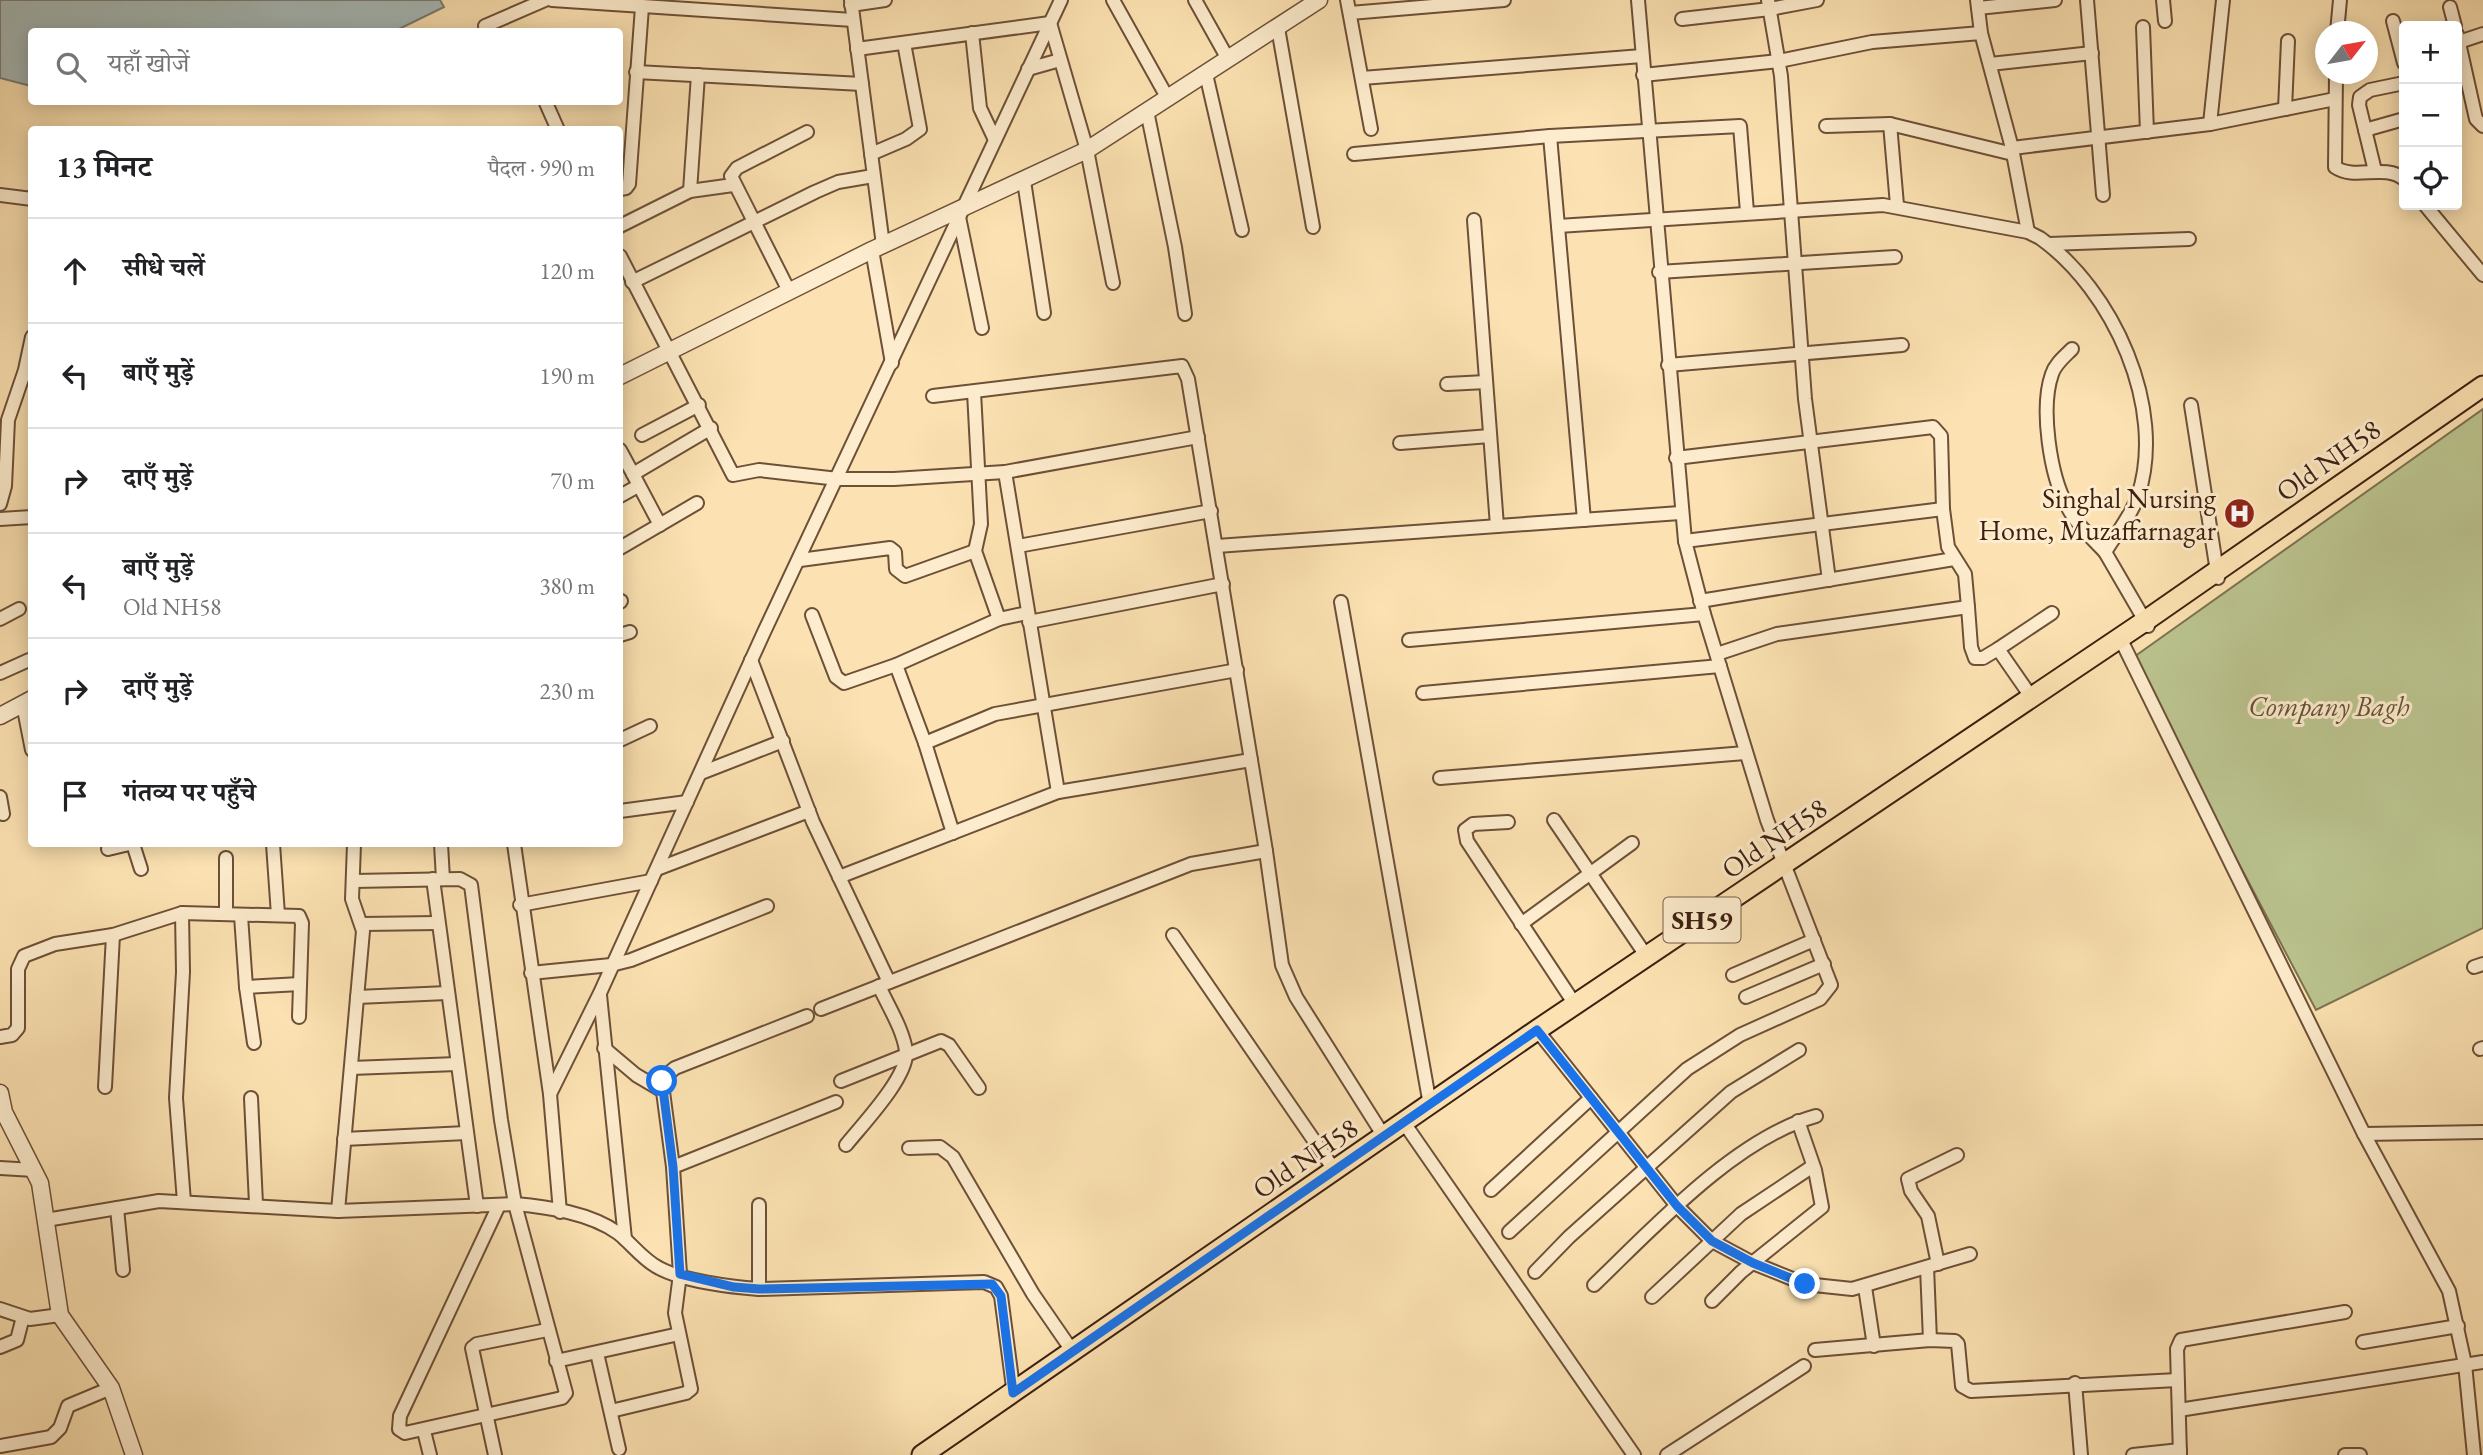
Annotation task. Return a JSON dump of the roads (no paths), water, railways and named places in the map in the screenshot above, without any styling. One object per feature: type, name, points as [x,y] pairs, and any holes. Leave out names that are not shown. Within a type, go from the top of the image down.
[{"type":"main road","name":"Old NH58","points":[[2217,577],[2483,386]]},
{"type":"main road","name":"Old NH58","points":[[937,1455],[1073,1352],[1430,1105],[1785,870],[2483,398]]},
{"type":"main road","name":"Old NH58","points":[[2040,696],[2124,646],[2147,625]]},
{"type":"main road","name":"Old NH58","points":[[922,1455],[1015,1396],[1409,1130],[1576,1006],[1647,957],[1785,870]]},
{"type":"street","points":[[485,26],[545,0]]},
{"type":"street","points":[[552,0],[853,20]]},
{"type":"street","points":[[754,14],[755,0]]},
{"type":"street","points":[[885,0],[851,2],[871,154],[878,248],[892,362]]},
{"type":"street","points":[[1195,0],[1228,59]]},
{"type":"street","points":[[623,374],[789,291],[961,212],[1087,150],[1319,0]]},
{"type":"street","points":[[1371,129],[1348,7],[1504,0]]},
{"type":"street","points":[[1509,1232],[1687,1069],[1716,1049],[1826,995],[1831,985],[1785,870],[1745,753],[1685,541],[1680,513],[1659,272],[1638,0]]},
{"type":"street","points":[[1682,19],[1817,0]]},
{"type":"street","points":[[2028,232],[2013,151],[1981,33],[1978,4],[2055,0]]},
{"type":"street","points":[[2087,0],[2103,195]]},
{"type":"street","points":[[2163,0],[2165,21]]},
{"type":"street","points":[[2210,124],[2223,0]]},
{"type":"street","points":[[2338,21],[2340,0]]},
{"type":"street","points":[[550,1094],[600,993],[751,660],[838,479],[1058,2]]},
{"type":"street","points":[[1118,2],[1167,97]]},
{"type":"street","points":[[1769,5],[1779,61],[1793,263],[1810,441],[1829,580]]},
{"type":"street","points":[[623,188],[629,184],[642,7]]},
{"type":"street","points":[[2450,7],[2454,21]]},
{"type":"street","points":[[2393,21],[2399,44]]},
{"type":"street","points":[[857,49],[1050,23]]},
{"type":"street","points":[[1050,23],[1087,150],[1113,283]]},
{"type":"street","points":[[2143,27],[2147,132]]},
{"type":"street","points":[[1278,28],[1313,227]]},
{"type":"street","points":[[972,33],[980,108],[995,140]]},
{"type":"street","points":[[1643,75],[1779,61],[1851,45],[1981,33]]},
{"type":"street","points":[[2462,37],[2483,34]]},
{"type":"street","points":[[2285,109],[2288,41]]},
{"type":"street","points":[[871,154],[906,139],[920,129],[904,43]]},
{"type":"street","points":[[1990,64],[2092,53]]},
{"type":"street","points":[[1362,78],[1642,57]]},
{"type":"street","points":[[1028,69],[1060,60]]},
{"type":"street","points":[[636,72],[862,84]]},
{"type":"street","points":[[1206,74],[1242,230]]},
{"type":"street","points":[[690,191],[698,75]]},
{"type":"street","points":[[2462,75],[2476,118],[2483,126]]},
{"type":"street","points":[[2335,84],[2335,167],[2345,171],[2375,171],[2399,175]]},
{"type":"street","points":[[2375,171],[2359,105],[2364,92],[2400,84]]},
{"type":"street","points":[[1826,126],[1890,124],[2013,151],[2098,137],[2210,124],[2334,99]]},
{"type":"street","points":[[547,105],[556,126]]},
{"type":"street","points":[[1147,111],[1185,314]]},
{"type":"street","points":[[2365,130],[2399,120]]},
{"type":"street","points":[[1890,124],[1897,205]]},
{"type":"street","points":[[1354,154],[1550,136],[1740,126],[1743,131],[1748,212]]},
{"type":"street","points":[[789,291],[752,223],[731,176],[737,169],[807,132]]},
{"type":"street","points":[[1550,136],[1584,520]]},
{"type":"street","points":[[632,282],[838,182],[873,176]]},
{"type":"street","points":[[1024,181],[1044,313]]},
{"type":"street","points":[[623,224],[690,191],[733,185]]},
{"type":"street","points":[[0,195],[28,198]]},
{"type":"street","points":[[1558,226],[1655,217],[1897,205],[2028,232],[2049,244],[2104,305],[2119,331],[2132,364],[2142,409],[2145,444],[2137,497],[2105,552]]},
{"type":"street","points":[[2429,210],[2483,275]]},
{"type":"street","points":[[961,212],[982,328]]},
{"type":"street","points":[[1474,220],[1497,526]]},
{"type":"street","points":[[2049,244],[2189,239]]},
{"type":"street","points":[[1659,272],[1895,257]]},
{"type":"street","points":[[623,271],[632,282],[699,405],[733,475],[759,470],[838,479],[894,480],[1004,472],[1198,437]]},
{"type":"street","points":[[1668,365],[1902,345]]},
{"type":"street","points":[[2072,349],[2053,371],[2048,387],[2046,407],[2054,474],[2076,520],[2105,552],[2147,625]]},
{"type":"street","points":[[0,505],[5,486],[8,420],[28,356]]},
{"type":"street","points":[[933,396],[1182,366],[1188,379],[1217,546],[1282,965],[1287,981],[1385,1138]]},
{"type":"street","points":[[1447,384],[1486,382]]},
{"type":"street","points":[[974,392],[981,524],[975,551],[999,619]]},
{"type":"street","points":[[642,435],[699,405]]},
{"type":"street","points":[[2191,405],[2217,577]]},
{"type":"street","points":[[1676,458],[1928,427],[1937,429],[1941,436],[1943,509],[1948,547],[1965,575],[1971,647],[1975,658],[1983,658],[2052,612]]},
{"type":"street","points":[[623,493],[635,480],[711,428]]},
{"type":"street","points":[[1400,443],[1490,436]]},
{"type":"street","points":[[623,456],[660,524]]},
{"type":"street","points":[[1004,472],[1059,792]]},
{"type":"street","points":[[623,546],[697,503]]},
{"type":"street","points":[[1685,541],[1943,509]]},
{"type":"street","points":[[1018,546],[1210,512]]},
{"type":"street","points":[[1217,546],[1680,513]]},
{"type":"street","points":[[0,519],[28,517]]},
{"type":"street","points":[[800,559],[886,547],[895,552],[896,569],[905,576],[975,551]]},
{"type":"street","points":[[1700,601],[1954,559]]},
{"type":"street","points":[[812,615],[840,681],[848,683],[896,665],[999,619],[1028,617],[1223,584]]},
{"type":"street","points":[[1341,602],[1430,1105]]},
{"type":"street","points":[[1423,693],[1719,660],[1777,634],[1968,607]]},
{"type":"street","points":[[0,619],[19,609]]},
{"type":"street","points":[[1409,640],[1704,614]]},
{"type":"street","points":[[2124,646],[2364,1134],[2449,1291],[2465,1364],[2474,1455]]},
{"type":"street","points":[[1998,649],[2040,696]]},
{"type":"street","points":[[0,673],[28,660]]},
{"type":"street","points":[[751,660],[809,811],[884,984],[906,1055],[899,1077],[846,1145]]},
{"type":"street","points":[[896,665],[925,743],[953,833]]},
{"type":"street","points":[[925,743],[995,714],[1237,670]]},
{"type":"street","points":[[0,716],[27,701]]},
{"type":"street","points":[[623,739],[650,726]]},
{"type":"street","points":[[701,773],[783,741]]},
{"type":"street","points":[[1440,778],[1745,753]]},
{"type":"street","points":[[839,877],[1059,792],[1251,760]]},
{"type":"street","points":[[0,797],[3,814]]},
{"type":"street","points":[[623,811],[687,802]]},
{"type":"street","points":[[657,869],[809,811]]},
{"type":"street","points":[[1554,820],[1647,957]]},
{"type":"street","points":[[1508,822],[1473,824],[1465,830],[1467,841],[1576,1006]]},
{"type":"street","points":[[1521,924],[1632,843]]},
{"type":"street","points":[[108,849],[117,847]]},
{"type":"street","points":[[132,847],[141,869]]},
{"type":"street","points":[[273,847],[278,915]]},
{"type":"street","points":[[338,1211],[363,925],[352,899],[354,847]]},
{"type":"street","points":[[441,847],[437,923],[477,1206]]},
{"type":"street","points":[[514,847],[520,905],[550,1094],[560,1212]]},
{"type":"street","points":[[821,1010],[1191,864],[1266,851]]},
{"type":"street","points":[[226,858],[226,914]]},
{"type":"street","points":[[354,881],[464,879],[473,890],[489,1032],[515,1204],[565,1396],[424,1431],[402,1432],[398,1423],[400,1416],[499,1205]]},
{"type":"street","points":[[520,905],[651,881]]},
{"type":"street","points":[[531,972],[611,965],[648,954],[767,906]]},
{"type":"street","points":[[182,913],[183,972],[176,1098],[184,1202]]},
{"type":"street","points":[[0,1037],[12,1035],[18,1028],[18,969],[24,956],[55,944],[113,935],[182,913],[295,915],[301,919],[299,1017]]},
{"type":"street","points":[[241,916],[246,987],[254,1042]]},
{"type":"street","points":[[363,925],[437,923]]},
{"type":"street","points":[[105,1087],[113,935]]},
{"type":"street","points":[[1173,935],[1335,1171]]},
{"type":"street","points":[[1733,975],[1814,940]]},
{"type":"street","points":[[1746,997],[1824,964]]},
{"type":"street","points":[[246,987],[300,984]]},
{"type":"street","points":[[357,997],[447,993]]},
{"type":"street","points":[[600,993],[625,1239]]},
{"type":"street","points":[[611,1411],[690,1392],[674,1313],[680,1274],[673,1167],[663,1091],[664,1076],[675,1068],[807,1016]]},
{"type":"street","points":[[1540,1034],[1677,1206],[1712,1241],[1753,1263],[1805,1284],[1866,1287],[1970,1254]]},
{"type":"street","points":[[841,1081],[936,1042],[946,1041],[979,1088]]},
{"type":"street","points":[[604,1048],[636,1075],[663,1091]]},
{"type":"street","points":[[1535,1272],[1569,1237],[1731,1092],[1799,1050]]},
{"type":"street","points":[[351,1068],[457,1064]]},
{"type":"street","points":[[0,1093],[2,1112],[40,1183],[60,1315],[111,1388],[134,1455]]},
{"type":"street","points":[[251,1098],[256,1205]]},
{"type":"street","points":[[1491,1190],[1591,1098]]},
{"type":"street","points":[[673,1167],[836,1102]]},
{"type":"street","points":[[1594,1285],[1677,1206],[1749,1149],[1798,1121],[1816,1116]]},
{"type":"street","points":[[1712,1301],[1753,1263],[1822,1207],[1813,1166],[1798,1121]]},
{"type":"street","points":[[1409,1130],[1634,1455]]},
{"type":"street","points":[[2364,1134],[2483,1132]]},
{"type":"street","points":[[344,1139],[467,1133]]},
{"type":"street","points":[[909,1148],[940,1147],[953,1157],[1026,1283],[1073,1352]]},
{"type":"street","points":[[1930,1340],[1933,1266],[1928,1216],[1911,1191],[1908,1179],[1957,1155]]},
{"type":"street","points":[[1653,1297],[1712,1241],[1763,1198],[1813,1166]]},
{"type":"street","points":[[0,1168],[34,1170]]},
{"type":"street","points":[[46,1220],[148,1202],[256,1205],[338,1211],[515,1204],[600,1223],[625,1239],[659,1268],[734,1287],[759,1289],[992,1284],[1001,1296],[1015,1396]]},
{"type":"street","points":[[759,1205],[759,1289]]},
{"type":"street","points":[[117,1208],[123,1269]]},
{"type":"street","points":[[1866,1287],[1874,1346]]},
{"type":"street","points":[[0,1309],[23,1317],[41,1319],[60,1315]]},
{"type":"street","points":[[2133,1455],[2180,1452],[2177,1349],[2181,1340],[2346,1312]]},
{"type":"street","points":[[0,1347],[17,1340],[23,1317]]},
{"type":"street","points":[[2363,1342],[2458,1325]]},
{"type":"street","points":[[495,1455],[472,1352],[474,1346],[547,1330]]},
{"type":"street","points":[[556,1361],[679,1334]]},
{"type":"street","points":[[1815,1350],[1930,1340],[1955,1341],[1958,1344],[1962,1386],[1966,1389],[2177,1380]]},
{"type":"street","points":[[597,1353],[619,1449]]},
{"type":"street","points":[[2179,1410],[2483,1362]]},
{"type":"street","points":[[1667,1455],[1804,1366]]},
{"type":"street","points":[[2076,1383],[2081,1455]]},
{"type":"street","points":[[0,1446],[32,1449],[55,1435],[68,1406],[111,1388]]},
{"type":"street","points":[[424,1431],[429,1455]]},
{"type":"street","points":[[2345,1455],[2360,1455]]},
{"type":"place","name":"Singhal Nursing Home, Muzaffarnagar","points":[[2239,514]]},
{"type":"park label","name":"Company Bagh","points":[[2329,706]]}]
